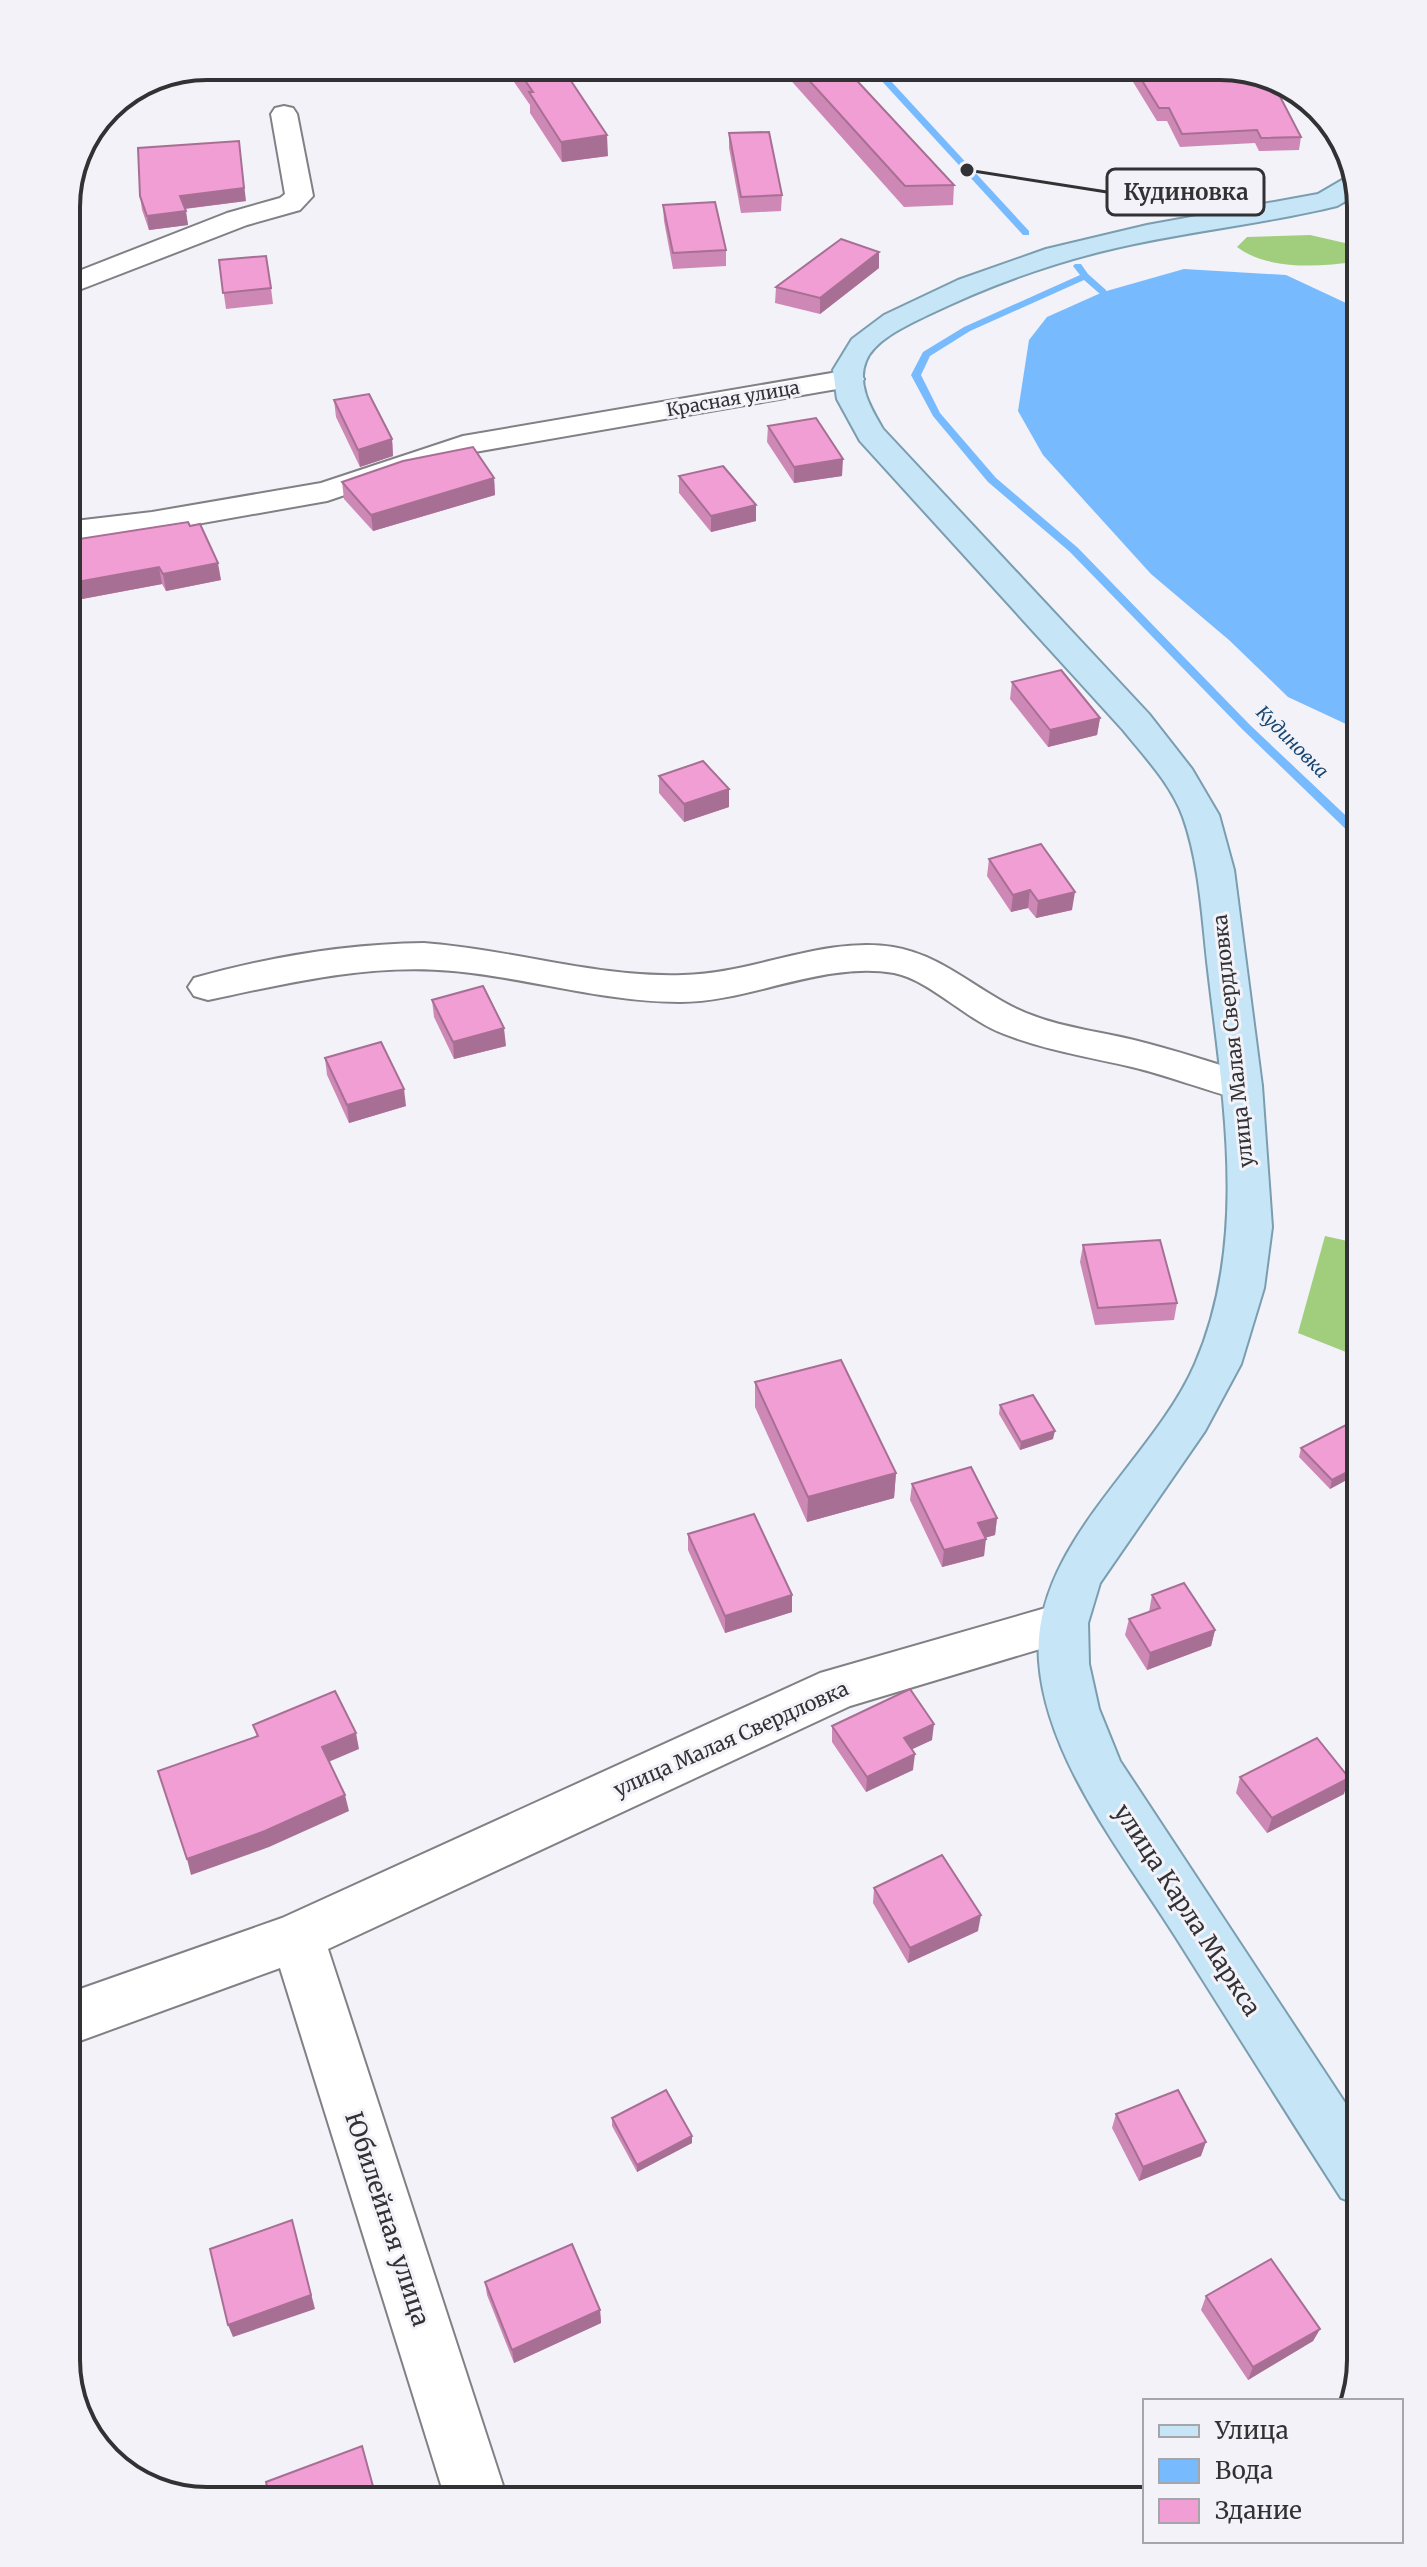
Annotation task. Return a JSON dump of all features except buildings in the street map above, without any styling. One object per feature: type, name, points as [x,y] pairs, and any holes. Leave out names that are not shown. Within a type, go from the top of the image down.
[{"type":"main road","points":[[849,379],[851,362],[865,342],[883,328],[958,288],[1041,258],[1101,243],[1327,200],[1345,188]]},
{"type":"main road","name":"улица Малая Свердловка","points":[[849,379],[854,406],[871,434],[1136,722],[1179,777],[1201,815],[1215,870],[1242,1086],[1250,1227],[1242,1288],[1218,1364],[1189,1418],[1078,1576],[1063,1623]]},
{"type":"main road","name":"улица Карла Маркса","points":[[1063,1623],[1064,1664],[1074,1709],[1099,1772],[1347,2156]]},
{"type":"street","points":[[80,281],[237,219],[290,204],[299,196],[284,114]]},
{"type":"street","name":"Красная улица","points":[[80,530],[152,522],[327,491],[463,445],[849,379]]},
{"type":"street","points":[[208,987],[278,973],[379,959],[451,958],[649,987],[714,987],[849,958],[892,960],[934,972],[1000,1018],[1069,1042],[1131,1053],[1242,1086]]},
{"type":"street","name":"улица Малая Свердловка","points":[[80,2015],[297,1937],[838,1688],[1063,1623]]},
{"type":"street","name":"Юбилейная улица","points":[[297,1937],[473,2487]]},
{"type":"green space","points":[[1310,235],[1345,243],[1347,263],[1309,266],[1263,260],[1237,247],[1247,237]]},
{"type":"green space","points":[[1325,1236],[1347,1241],[1347,1352],[1298,1333]]},
{"type":"water","points":[[1184,269],[1286,275],[1347,303],[1347,724],[1288,697],[1229,640],[1151,574],[1043,455],[1018,411],[1029,340],[1047,317],[1103,292]]},
{"type":"waterway","name":"Кудиновка","points":[[885,80],[1026,233]]},
{"type":"waterway","name":"Кудиновка","points":[[1078,266],[1085,276]]},
{"type":"waterway","points":[[1085,276],[1103,292]]},
{"type":"waterway","name":"Кудиновка","points":[[1085,276],[967,329],[926,354],[916,375],[936,414],[992,480],[1074,550],[1246,727],[1347,824]]},
{"type":"place","name":"Кудиновка","points":[[967,170]]}]
